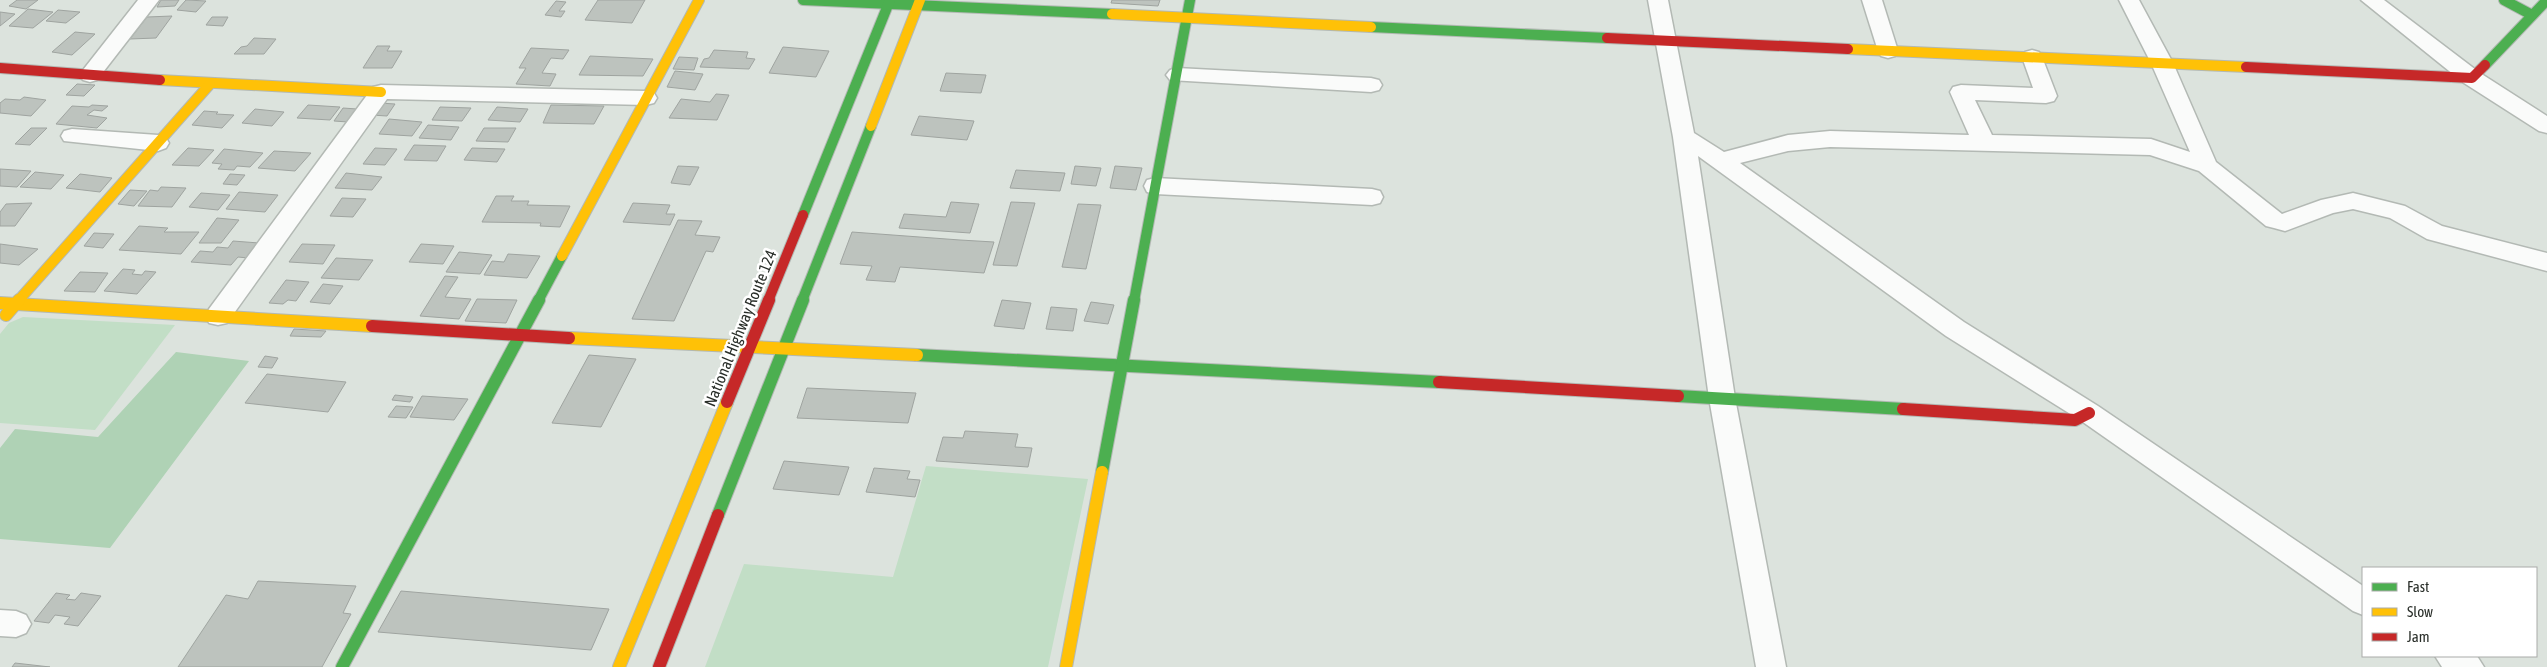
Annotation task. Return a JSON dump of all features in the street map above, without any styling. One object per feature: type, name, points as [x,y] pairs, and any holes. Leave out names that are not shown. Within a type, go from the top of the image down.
[{"type":"main road","points":[[342,667],[699,0]]},
{"type":"main road","points":[[803,0],[919,3],[1187,20],[2162,62],[2472,78],[2547,0]]},
{"type":"main road","points":[[1066,667],[1190,0]]},
{"type":"main road","points":[[2504,0],[2532,15]]},
{"type":"main road","name":"National Highway Route 124","points":[[619,667],[889,2]]},
{"type":"main road","points":[[660,667],[919,3]]},
{"type":"main road","points":[[0,68],[210,84],[381,92]]},
{"type":"main road","points":[[0,322],[210,84]]},
{"type":"main road","points":[[0,303],[750,347],[1122,364],[2075,420],[2089,413]]},
{"type":"street","points":[[90,75],[149,0]]},
{"type":"street","points":[[1658,0],[1684,137],[1722,398],[1771,667]]},
{"type":"street","points":[[1872,0],[1888,51]]},
{"type":"street","points":[[2129,0],[2162,62],[2207,166]]},
{"type":"street","points":[[2371,0],[2472,78],[2547,126]]},
{"type":"street","points":[[1984,143],[1961,92],[2046,96],[2032,57]]},
{"type":"street","points":[[1177,74],[1371,85]]},
{"type":"street","points":[[218,316],[381,92],[646,98]]},
{"type":"street","points":[[72,136],[158,143]]},
{"type":"street","points":[[1684,137],[1721,160],[1956,329],[2089,413],[2362,601]]},
{"type":"street","points":[[1721,160],[1788,144],[1830,139],[2151,147],[2207,166],[2274,220],[2285,223],[2329,206],[2353,201],[2397,212],[2435,234],[2547,262]]},
{"type":"street","points":[[1155,186],[1372,197]]},
{"type":"street","points":[[2452,657],[2469,667]]},
{"type":"green space","points":[[23,317],[175,325],[95,430],[0,423],[0,334],[9,323]]},
{"type":"green space","points":[[176,352],[249,361],[110,548],[0,539],[0,448],[15,429],[98,437]]},
{"type":"green space","points":[[926,466],[1088,479],[1048,667],[705,667],[744,564],[893,577]]},
{"type":"building","points":[[17,0],[38,0],[26,9],[9,6]]},
{"type":"building","points":[[161,0],[179,0],[175,6],[157,7]]},
{"type":"building","points":[[186,0],[206,1],[196,12],[177,10]]},
{"type":"building","points":[[598,0],[645,0],[632,23],[585,20]]},
{"type":"building","points":[[1112,0],[1160,0],[1158,6],[1111,3]]},
{"type":"building","points":[[556,1],[566,2],[559,11],[565,11],[561,17],[545,15]]},
{"type":"building","points":[[28,9],[53,12],[33,28],[9,26]]},
{"type":"building","points":[[58,10],[80,12],[66,23],[46,21]]},
{"type":"building","points":[[0,12],[15,14],[0,26]]},
{"type":"building","points":[[172,16],[156,38],[130,39],[147,17]]},
{"type":"building","points":[[212,17],[228,17],[223,26],[206,25]]},
{"type":"building","points":[[75,32],[95,34],[72,55],[52,52]]},
{"type":"building","points":[[254,38],[276,39],[264,54],[234,54],[241,47],[247,46]]},
{"type":"building","points":[[377,46],[390,46],[387,51],[402,51],[392,68],[363,68]]},
{"type":"building","points":[[783,47],[829,51],[816,77],[769,73]]},
{"type":"building","points":[[531,48],[569,50],[563,59],[551,58],[542,73],[556,74],[550,86],[516,84],[526,68],[519,68]]},
{"type":"building","points":[[714,50],[748,52],[746,58],[755,59],[749,69],[700,67],[704,59],[709,58]]},
{"type":"building","points":[[590,56],[653,59],[643,76],[579,75]]},
{"type":"building","points":[[679,57],[698,58],[694,70],[673,69]]},
{"type":"building","points":[[675,71],[703,74],[695,90],[667,87]]},
{"type":"building","points":[[946,73],[986,75],[981,93],[940,91]]},
{"type":"building","points":[[77,84],[95,85],[84,96],[66,95]]},
{"type":"building","points":[[716,94],[729,95],[717,120],[669,118],[681,99],[710,102]]},
{"type":"building","points":[[24,97],[46,100],[31,116],[0,113],[0,103],[5,99],[20,100]]},
{"type":"building","points":[[380,103],[395,104],[387,116],[371,115]]},
{"type":"building","points":[[92,105],[108,106],[102,111],[94,110],[87,115],[107,118],[97,128],[56,124],[72,106],[89,107]]},
{"type":"building","points":[[308,105],[340,107],[330,120],[297,118]]},
{"type":"building","points":[[551,105],[604,106],[594,124],[543,123]]},
{"type":"building","points":[[440,107],[471,108],[462,121],[432,120]]},
{"type":"building","points":[[497,107],[528,109],[520,122],[488,120]]},
{"type":"building","points":[[343,108],[357,109],[348,122],[334,121]]},
{"type":"building","points":[[255,109],[284,112],[272,126],[242,123]]},
{"type":"building","points":[[204,111],[234,115],[222,128],[192,125]]},
{"type":"building","points":[[919,116],[974,121],[967,140],[911,135]]},
{"type":"building","points":[[389,119],[422,122],[412,136],[379,134]]},
{"type":"building","points":[[428,125],[459,127],[451,140],[419,138]]},
{"type":"building","points":[[31,128],[47,128],[30,145],[15,144]]},
{"type":"building","points":[[484,128],[516,128],[508,142],[476,141]]},
{"type":"building","points":[[414,145],[446,146],[437,161],[404,160]]},
{"type":"building","points":[[188,148],[214,150],[199,166],[172,165]]},
{"type":"building","points":[[375,148],[397,149],[385,165],[363,164]]},
{"type":"building","points":[[472,148],[505,149],[497,162],[464,160]]},
{"type":"building","points":[[224,149],[263,153],[250,167],[237,166],[234,170],[218,169],[222,164],[212,163]]},
{"type":"building","points":[[274,151],[311,153],[295,171],[258,168]]},
{"type":"building","points":[[678,166],[699,167],[690,185],[671,183]]},
{"type":"building","points":[[1075,166],[1101,168],[1096,186],[1071,184]]},
{"type":"building","points":[[1115,166],[1142,168],[1136,190],[1110,188]]},
{"type":"building","points":[[0,169],[31,171],[17,187],[0,186]]},
{"type":"building","points":[[1016,170],[1065,173],[1060,191],[1010,188]]},
{"type":"building","points":[[35,172],[64,175],[51,189],[20,187]]},
{"type":"building","points":[[346,173],[382,177],[372,190],[335,188]]},
{"type":"building","points":[[80,174],[112,178],[100,192],[66,188]]},
{"type":"building","points":[[230,174],[245,175],[237,185],[223,184]]},
{"type":"building","points":[[161,187],[186,188],[172,207],[138,206],[150,190],[158,191]]},
{"type":"building","points":[[130,190],[147,191],[134,206],[118,204]]},
{"type":"building","points":[[239,192],[278,195],[265,212],[226,209]]},
{"type":"building","points":[[201,193],[230,195],[218,210],[189,207]]},
{"type":"building","points":[[496,196],[514,196],[511,201],[529,201],[527,205],[570,206],[560,227],[540,226],[541,223],[482,222]]},
{"type":"building","points":[[342,198],[366,199],[353,217],[330,216]]},
{"type":"building","points":[[951,202],[979,204],[970,233],[899,228],[904,214],[946,217]]},
{"type":"building","points":[[1011,202],[1035,203],[1017,266],[993,265]]},
{"type":"building","points":[[32,203],[15,226],[0,226],[0,212],[6,204]]},
{"type":"building","points":[[633,203],[670,205],[666,214],[675,214],[670,225],[623,222]]},
{"type":"building","points":[[1078,204],[1101,205],[1086,269],[1062,267]]},
{"type":"building","points":[[217,218],[239,220],[221,243],[199,243]]},
{"type":"building","points":[[678,220],[702,221],[695,235],[720,237],[713,252],[706,251],[674,321],[632,319]]},
{"type":"building","points":[[139,226],[168,228],[164,232],[199,232],[181,254],[119,250]]},
{"type":"building","points":[[852,232],[994,242],[984,273],[900,267],[895,282],[866,280],[872,266],[840,264]]},
{"type":"building","points":[[94,233],[114,234],[103,248],[84,246]]},
{"type":"building","points":[[233,241],[259,243],[248,258],[238,257],[231,265],[191,262],[200,251],[213,252],[217,247],[228,248]]},
{"type":"building","points":[[0,244],[38,249],[19,265],[0,263]]},
{"type":"building","points":[[302,244],[335,245],[323,264],[289,262]]},
{"type":"building","points":[[421,244],[454,246],[443,264],[409,262]]},
{"type":"building","points":[[459,252],[492,255],[480,274],[446,272]]},
{"type":"building","points":[[508,254],[540,256],[527,278],[484,275],[492,261],[504,262]]},
{"type":"building","points":[[336,258],[373,260],[359,280],[321,278]]},
{"type":"building","points":[[123,269],[135,270],[132,274],[142,275],[145,271],[156,272],[137,294],[104,291]]},
{"type":"building","points":[[80,272],[108,273],[95,292],[64,291]]},
{"type":"building","points":[[445,276],[458,277],[445,297],[471,299],[459,319],[420,316]]},
{"type":"building","points":[[286,280],[309,282],[296,301],[288,300],[283,304],[269,303]]},
{"type":"building","points":[[323,284],[343,286],[330,304],[310,302]]},
{"type":"building","points":[[477,299],[517,300],[506,323],[465,321]]},
{"type":"building","points":[[1002,300],[1031,303],[1024,329],[994,326]]},
{"type":"building","points":[[1091,302],[1114,305],[1108,324],[1084,321]]},
{"type":"building","points":[[1051,307],[1077,309],[1073,331],[1046,329]]},
{"type":"building","points":[[294,329],[326,331],[321,337],[290,336]]},
{"type":"building","points":[[589,355],[636,359],[601,427],[552,423]]},
{"type":"building","points":[[265,356],[278,358],[272,368],[258,367]]},
{"type":"building","points":[[267,374],[346,382],[328,412],[245,403]]},
{"type":"building","points":[[807,388],[916,393],[908,423],[797,418]]},
{"type":"building","points":[[395,395],[413,397],[410,402],[392,400]]},
{"type":"building","points":[[422,396],[468,399],[454,420],[410,417]]},
{"type":"building","points":[[396,406],[413,407],[406,418],[388,417]]},
{"type":"building","points":[[965,431],[1018,434],[1015,447],[1032,448],[1028,467],[936,461],[943,437],[963,438]]},
{"type":"building","points":[[784,461],[849,467],[839,495],[773,489]]},
{"type":"building","points":[[874,468],[910,471],[907,479],[920,480],[915,497],[866,492]]},
{"type":"building","points":[[258,581],[356,586],[343,613],[351,614],[322,667],[178,667],[226,595],[248,599]]},
{"type":"building","points":[[401,591],[609,609],[591,650],[378,632]]},
{"type":"building","points":[[56,593],[70,595],[66,599],[75,600],[81,593],[101,596],[78,626],[64,624],[70,617],[55,615],[49,623],[34,621]]},
{"type":"building","points":[[15,663],[50,667],[12,667]]},
{"type":"traffic: fast","points":[[803,0],[1112,14]]},
{"type":"traffic: fast","points":[[803,215],[890,0]]},
{"type":"traffic: fast","points":[[1102,472],[1190,0]]},
{"type":"traffic: fast","points":[[2504,0],[2532,15]]},
{"type":"traffic: fast","points":[[2485,65],[2547,0]]},
{"type":"traffic: fast","points":[[1371,27],[1607,38]]},
{"type":"traffic: fast","points":[[718,515],[871,126]]},
{"type":"traffic: fast","points":[[342,667],[562,256]]},
{"type":"traffic: fast","points":[[917,355],[1439,382]]},
{"type":"traffic: fast","points":[[1678,396],[1903,409]]},
{"type":"traffic: slow","points":[[562,256],[699,0]]},
{"type":"traffic: slow","points":[[871,126],[920,0]]},
{"type":"traffic: slow","points":[[1112,14],[1371,27]]},
{"type":"traffic: slow","points":[[1848,49],[2246,67]]},
{"type":"traffic: slow","points":[[160,80],[381,92]]},
{"type":"traffic: slow","points":[[6,315],[210,84]]},
{"type":"traffic: slow","points":[[0,303],[372,326]]},
{"type":"traffic: slow","points":[[569,338],[917,355]]},
{"type":"traffic: slow","points":[[619,667],[727,402]]},
{"type":"traffic: slow","points":[[1066,667],[1102,472]]},
{"type":"traffic: jam","points":[[1607,38],[1848,49]]},
{"type":"traffic: jam","points":[[2246,67],[2472,78],[2485,65]]},
{"type":"traffic: jam","points":[[0,68],[160,80]]},
{"type":"traffic: jam","points":[[727,402],[803,215]]},
{"type":"traffic: jam","points":[[372,326],[569,338]]},
{"type":"traffic: jam","points":[[1439,382],[1678,396]]},
{"type":"traffic: jam","points":[[1903,409],[2075,420],[2089,413]]},
{"type":"traffic: jam","points":[[659,667],[718,515]]}]
